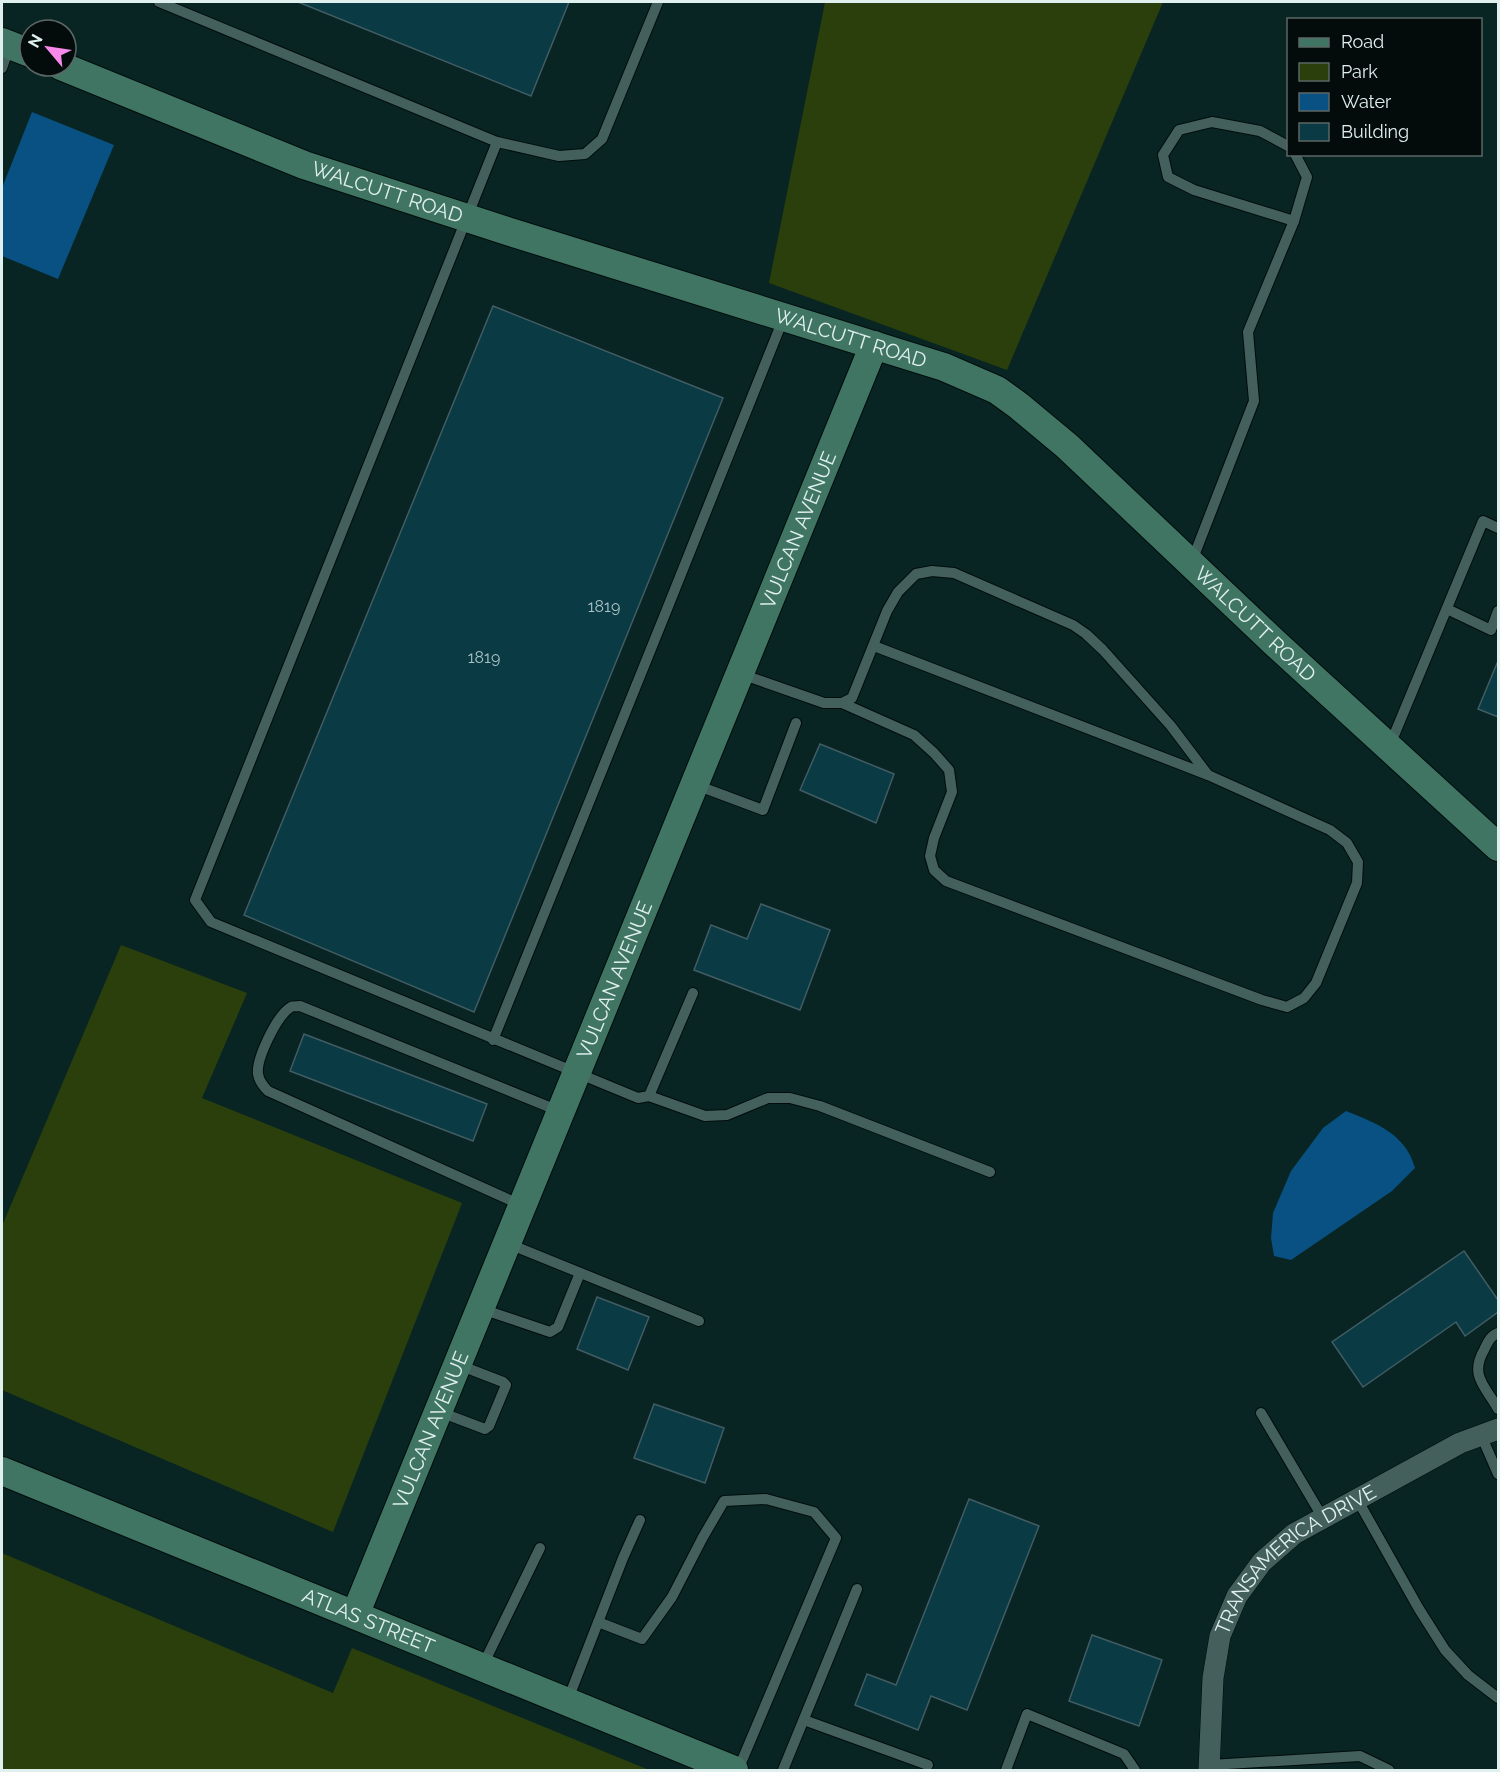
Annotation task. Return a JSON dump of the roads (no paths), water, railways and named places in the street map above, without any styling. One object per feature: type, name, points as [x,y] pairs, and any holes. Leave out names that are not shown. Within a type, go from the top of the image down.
[{"type":"street","name":"WALCUTT ROAD","points":[[78,73],[277,155],[468,218],[944,366],[997,390],[1066,446],[1498,847]]},
{"type":"street","name":"VULCAN AVENUE","points":[[356,1615],[874,345]]},
{"type":"street","name":"TRANSAMERICA DRIVE","points":[[1209,1767],[1214,1678],[1220,1636],[1237,1596],[1263,1562],[1294,1533],[1460,1443],[1490,1432]]},
{"type":"street","name":"ATLAS STREET","points":[[2,1471],[736,1770]]},
{"type":"lane","points":[[159,2],[497,142],[559,156],[585,154],[602,139],[658,2]]},
{"type":"lane","points":[[1287,146],[1260,132],[1212,122],[1179,130],[1163,155],[1168,177],[1194,190],[1294,221]]},
{"type":"lane","points":[[497,142],[195,900],[211,922],[638,1098],[649,1096],[705,1116],[727,1115],[768,1098],[790,1098],[820,1106],[990,1172]]},
{"type":"lane","points":[[1191,564],[1254,401],[1248,332],[1294,221],[1307,177],[1296,156]]},
{"type":"lane","points":[[493,1040],[784,317]]},
{"type":"lane","points":[[1389,748],[1483,521],[1498,528]]},
{"type":"lane","points":[[842,703],[852,698],[887,611],[898,592],[916,574],[932,571],[954,573],[1072,625],[1086,634],[1171,726],[1208,775]]},
{"type":"lane","points":[[1447,609],[1491,630],[1498,611]]},
{"type":"lane","points":[[741,674],[824,703],[842,703],[914,735],[934,753],[949,770],[952,792],[934,838],[930,856],[934,870],[946,880],[1262,1000],[1287,1007],[1304,998],[1316,983],[1357,883],[1358,862],[1347,843],[1330,830],[1208,775],[874,646]]},
{"type":"lane","points":[[696,784],[763,810],[796,723]]},
{"type":"lane","points":[[649,1096],[693,993]]},
{"type":"lane","points":[[524,1206],[268,1090],[260,1082],[257,1074],[259,1062],[276,1023],[292,1006],[300,1006],[562,1112]]},
{"type":"lane","points":[[508,1244],[699,1321]]},
{"type":"lane","points":[[482,1309],[550,1332],[558,1327],[580,1273]]},
{"type":"lane","points":[[1498,1333],[1492,1335],[1478,1359],[1476,1374],[1498,1409]]},
{"type":"lane","points":[[440,1412],[485,1429],[489,1426],[506,1386],[503,1382],[459,1365]]},
{"type":"lane","points":[[1262,1413],[1323,1518]]},
{"type":"lane","points":[[1490,1432],[1498,1474]]},
{"type":"lane","points":[[598,1622],[642,1639],[672,1597],[724,1501],[766,1499],[814,1512],[836,1538],[736,1770]]},
{"type":"lane","points":[[1357,1499],[1419,1610],[1445,1650],[1468,1675],[1498,1698]]},
{"type":"lane","points":[[567,1702],[622,1558],[640,1520]]},
{"type":"lane","points":[[482,1667],[540,1548]]},
{"type":"lane","points":[[783,1770],[857,1589]]},
{"type":"lane","points":[[1006,1770],[1027,1714],[1124,1754],[1135,1770]]},
{"type":"lane","points":[[804,1720],[927,1765]]},
{"type":"lane","points":[[1209,1767],[1360,1756],[1389,1770]]},
{"type":"water","points":[[32,112],[114,145],[58,279],[2,256],[2,188]]},
{"type":"water","points":[[1346,1111],[1379,1125],[1397,1138],[1411,1156],[1415,1168],[1392,1191],[1291,1260],[1274,1256],[1271,1238],[1273,1213],[1291,1171],[1323,1128]]}]
